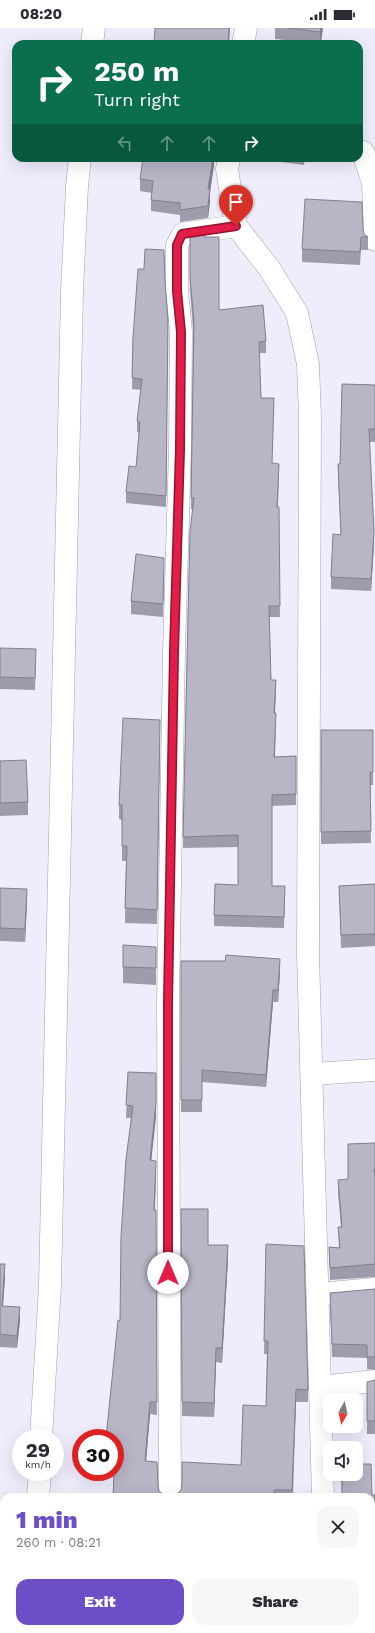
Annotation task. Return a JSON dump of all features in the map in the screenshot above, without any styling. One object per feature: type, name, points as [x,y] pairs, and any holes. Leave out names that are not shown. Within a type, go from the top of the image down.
[{"type":"street","points":[[92,40],[94,28]]},
{"type":"street","points":[[244,40],[246,28]]},
{"type":"street","points":[[363,152],[374,189],[375,240]]},
{"type":"street","points":[[42,1429],[50,1285],[72,292],[80,162]]},
{"type":"street","points":[[228,162],[236,226],[269,268],[296,313],[308,364],[310,418],[308,954],[323,1493]]},
{"type":"street","points":[[170,1493],[168,1003],[174,660],[180,449],[181,332],[177,291],[177,245],[182,234],[236,226]]},
{"type":"street","points":[[312,1074],[375,1070]]},
{"type":"street","points":[[318,1294],[375,1289]]},
{"type":"street","points":[[320,1387],[375,1381]]},
{"type":"street","points":[[38,1493],[39,1481]]},
{"type":"building","points":[[155,28],[229,28],[228,40],[154,40]]},
{"type":"building","points":[[288,28],[321,28],[320,32]]},
{"type":"building","points":[[142,162],[212,162],[208,189],[210,189],[208,206],[180,210],[180,203],[151,200],[153,181],[140,179]]},
{"type":"building","points":[[305,199],[362,202],[364,234],[368,237],[361,237],[360,252],[302,249]]},
{"type":"building","points":[[205,232],[204,237],[219,237],[219,310],[263,305],[266,341],[259,342],[261,398],[274,398],[272,463],[279,464],[277,507],[279,507],[280,606],[269,606],[271,680],[276,680],[274,757],[296,756],[296,794],[272,795],[272,886],[285,886],[284,917],[214,915],[215,884],[238,885],[238,835],[183,837],[190,531],[194,498],[191,498],[194,321],[190,279],[190,237],[191,234]]},
{"type":"building","points":[[145,249],[164,250],[168,321],[166,496],[126,492],[129,466],[136,467],[140,422],[137,421],[142,379],[132,378],[133,337],[138,269],[144,269]]},
{"type":"building","points":[[342,384],[375,385],[375,429],[369,429],[374,531],[371,579],[331,577],[333,534],[341,535],[338,464],[340,464]]},
{"type":"building","points":[[136,554],[164,558],[163,604],[131,601]]},
{"type":"building","points":[[0,648],[36,649],[35,678],[0,677]]},
{"type":"building","points":[[123,718],[160,720],[157,910],[125,908],[127,846],[122,846],[122,805],[119,805]]},
{"type":"building","points":[[321,730],[373,730],[373,772],[370,772],[371,831],[321,832]]},
{"type":"building","points":[[26,760],[28,802],[0,803],[0,761]]},
{"type":"building","points":[[375,884],[375,934],[341,935],[339,886]]},
{"type":"building","points":[[0,888],[27,889],[25,929],[0,928]]},
{"type":"building","points":[[123,945],[156,947],[156,968],[123,967]]},
{"type":"building","points":[[226,955],[280,959],[278,990],[273,990],[266,1075],[202,1070],[202,1100],[181,1100],[181,961],[225,961]]},
{"type":"building","points":[[128,1072],[156,1073],[156,1103],[150,1160],[156,1161],[154,1210],[156,1210],[157,1402],[150,1402],[145,1461],[157,1462],[158,1485],[159,1491],[162,1493],[113,1493],[114,1481],[124,1481],[124,1429],[107,1429],[118,1320],[120,1321],[121,1236],[126,1159],[133,1106],[126,1105]]},
{"type":"building","points":[[375,1143],[375,1264],[330,1268],[329,1247],[340,1248],[338,1227],[342,1227],[338,1180],[348,1179],[348,1144]]},
{"type":"building","points":[[181,1209],[208,1209],[208,1245],[228,1245],[222,1348],[216,1348],[214,1403],[182,1402]]},
{"type":"building","points":[[266,1244],[304,1246],[308,1390],[296,1389],[292,1490],[274,1490],[274,1493],[178,1493],[181,1490],[182,1484],[182,1462],[241,1465],[243,1405],[266,1406],[268,1341],[264,1341]]},
{"type":"building","points":[[0,1264],[5,1264],[2,1306],[20,1307],[17,1336],[0,1334]]},
{"type":"building","points":[[375,1289],[375,1357],[367,1357],[367,1345],[332,1344],[330,1293]]},
{"type":"building","points":[[375,1380],[375,1421],[367,1421],[367,1382]]},
{"type":"building","points":[[363,1464],[371,1464],[372,1493],[342,1493],[342,1481],[363,1481]]},
{"type":"route","points":[[168,1273],[168,1003],[174,652],[180,449],[181,332],[177,291],[177,245],[182,234],[236,226]]}]
